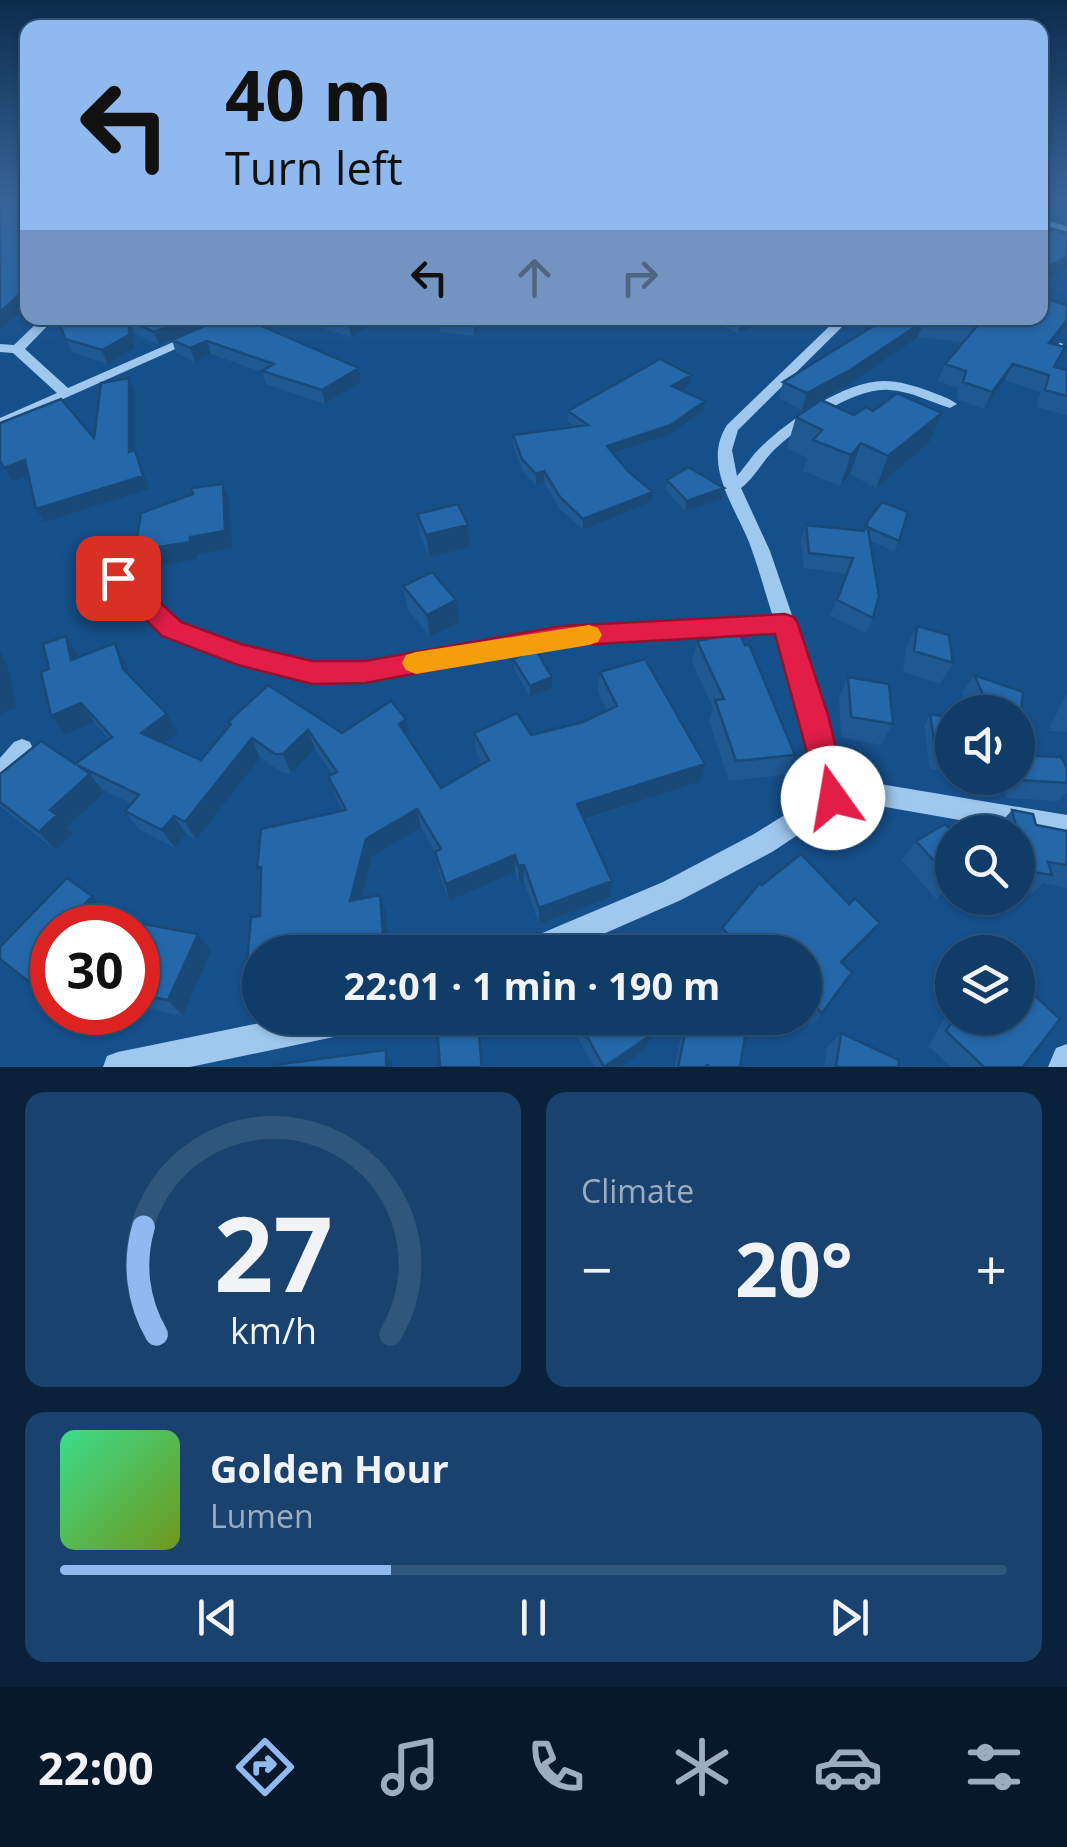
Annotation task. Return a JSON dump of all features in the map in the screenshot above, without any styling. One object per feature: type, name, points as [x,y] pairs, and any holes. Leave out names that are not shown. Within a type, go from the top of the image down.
[{"type":"street","points":[[17,349],[41,325]]},
{"type":"street","points":[[833,798],[814,715],[754,532],[731,487],[724,451],[732,428],[838,325]]},
{"type":"street","points":[[0,423],[214,329]]},
{"type":"street","points":[[0,348],[17,349],[66,394]]},
{"type":"street","points":[[731,487],[744,480],[762,453],[793,428],[870,387],[898,388],[950,404]]},
{"type":"street","points":[[118,578],[172,629],[238,654],[312,672],[365,672],[562,636],[785,624]]},
{"type":"street","points":[[0,775],[22,749]]},
{"type":"street","points":[[570,935],[672,890],[763,843],[833,798],[874,794],[1067,827]]},
{"type":"street","points":[[118,1067],[271,1035]]},
{"type":"street","points":[[1062,1067],[1067,1060]]},
{"type":"path","points":[[1049,342],[1067,346]]},
{"type":"building","points":[[0,250],[20,250],[20,294],[0,312]]},
{"type":"building","points":[[1048,250],[1067,250],[1067,257],[1048,267]]},
{"type":"building","points":[[1048,299],[1067,305],[1067,320],[1049,343],[1065,347],[1054,367],[1067,370],[1067,396],[1045,390],[1049,375],[1013,364],[992,392],[963,382],[966,371],[945,364],[977,326],[966,325],[1048,325]]},
{"type":"building","points":[[60,325],[129,325],[129,335],[102,350],[65,339]]},
{"type":"building","points":[[139,325],[171,325],[154,332]]},
{"type":"building","points":[[207,325],[259,325],[359,368],[322,390],[262,371],[274,364],[207,341],[190,348],[172,340]]},
{"type":"building","points":[[875,325],[918,325],[807,393],[783,382]]},
{"type":"building","points":[[660,359],[691,375],[672,386],[705,401],[671,425],[607,446],[653,492],[583,519],[560,497],[544,471],[536,474],[522,459],[513,435],[588,425],[568,411]]},
{"type":"building","points":[[129,378],[129,452],[135,450],[143,476],[36,509],[25,460],[4,468],[0,461],[0,423],[61,399],[94,438],[101,383]]},
{"type":"building","points":[[897,393],[942,413],[888,456],[861,443],[851,455],[813,440],[822,430],[796,417],[821,400],[854,415],[866,407],[873,411]]},
{"type":"building","points":[[688,467],[724,488],[687,501],[667,480]]},
{"type":"building","points":[[223,484],[225,531],[190,537],[190,542],[135,551],[141,513],[193,494],[191,488]]},
{"type":"building","points":[[882,502],[908,512],[899,541],[867,527],[867,523],[864,526]]},
{"type":"building","points":[[458,504],[468,525],[426,535],[417,514]]},
{"type":"building","points":[[867,523],[879,596],[873,618],[837,600],[853,558],[809,553],[806,525],[864,531]]},
{"type":"building","points":[[432,572],[456,600],[427,615],[403,586]]},
{"type":"building","points":[[917,626],[949,635],[953,663],[914,651]]},
{"type":"building","points":[[739,633],[745,645],[749,644],[795,755],[736,761],[715,700],[724,699],[697,641]]},
{"type":"building","points":[[66,636],[71,660],[115,643],[123,669],[167,714],[141,733],[201,760],[231,724],[228,722],[268,685],[342,733],[391,701],[406,719],[399,724],[441,788],[489,760],[474,733],[517,713],[531,735],[583,722],[617,706],[600,672],[645,659],[705,764],[577,804],[612,881],[539,908],[524,865],[518,866],[515,855],[446,884],[435,852],[441,849],[417,809],[366,839],[350,901],[380,895],[383,935],[249,935],[251,917],[260,916],[261,867],[257,868],[261,829],[346,810],[328,776],[337,772],[308,730],[283,754],[275,754],[252,738],[185,822],[174,816],[162,830],[125,811],[139,795],[77,765],[90,774],[50,810],[57,815],[39,832],[0,802],[0,774],[41,741],[75,764],[112,737],[81,703],[51,716],[41,672],[49,669],[43,644]]},
{"type":"building","points":[[536,650],[552,677],[530,686],[513,659]]},
{"type":"building","points":[[974,675],[1023,692],[1023,695],[983,695]]},
{"type":"building","points":[[848,677],[889,684],[893,724],[851,717]]},
{"type":"building","points":[[930,714],[935,715],[935,746]]},
{"type":"building","points":[[1035,754],[1061,757],[1067,768],[1067,783],[1035,781]]},
{"type":"building","points":[[1035,821],[1036,825],[1067,831],[1067,865],[1048,862],[1052,875],[1035,872]]},
{"type":"building","points":[[935,830],[935,862],[916,841]]},
{"type":"building","points":[[801,854],[849,904],[855,898],[880,923],[841,962],[852,972],[822,1013],[822,935],[729,935],[722,928],[762,885]]},
{"type":"building","points":[[67,878],[92,896],[84,905],[41,905]]},
{"type":"building","points":[[30,916],[30,982],[0,959],[0,947]]},
{"type":"building","points":[[160,927],[198,934],[168,1000],[160,999]]},
{"type":"building","points":[[1035,996],[1060,1019],[1023,1067],[984,1067],[950,1035],[1035,1035]]},
{"type":"building","points":[[841,1033],[899,1060],[898,1067],[836,1067]]},
{"type":"building","points":[[438,1035],[479,1035],[482,1067],[440,1067]]},
{"type":"building","points":[[586,1035],[651,1035],[604,1067]]},
{"type":"building","points":[[685,1035],[745,1035],[740,1067],[678,1067]]},
{"type":"building","points":[[386,1050],[386,1067],[274,1067],[274,1065]]},
{"type":"slow traffic","points":[[416,663],[562,636],[589,635]]},
{"type":"route","points":[[118,578],[172,629],[238,654],[312,672],[365,672],[562,636],[785,624],[814,715],[833,798]]}]
